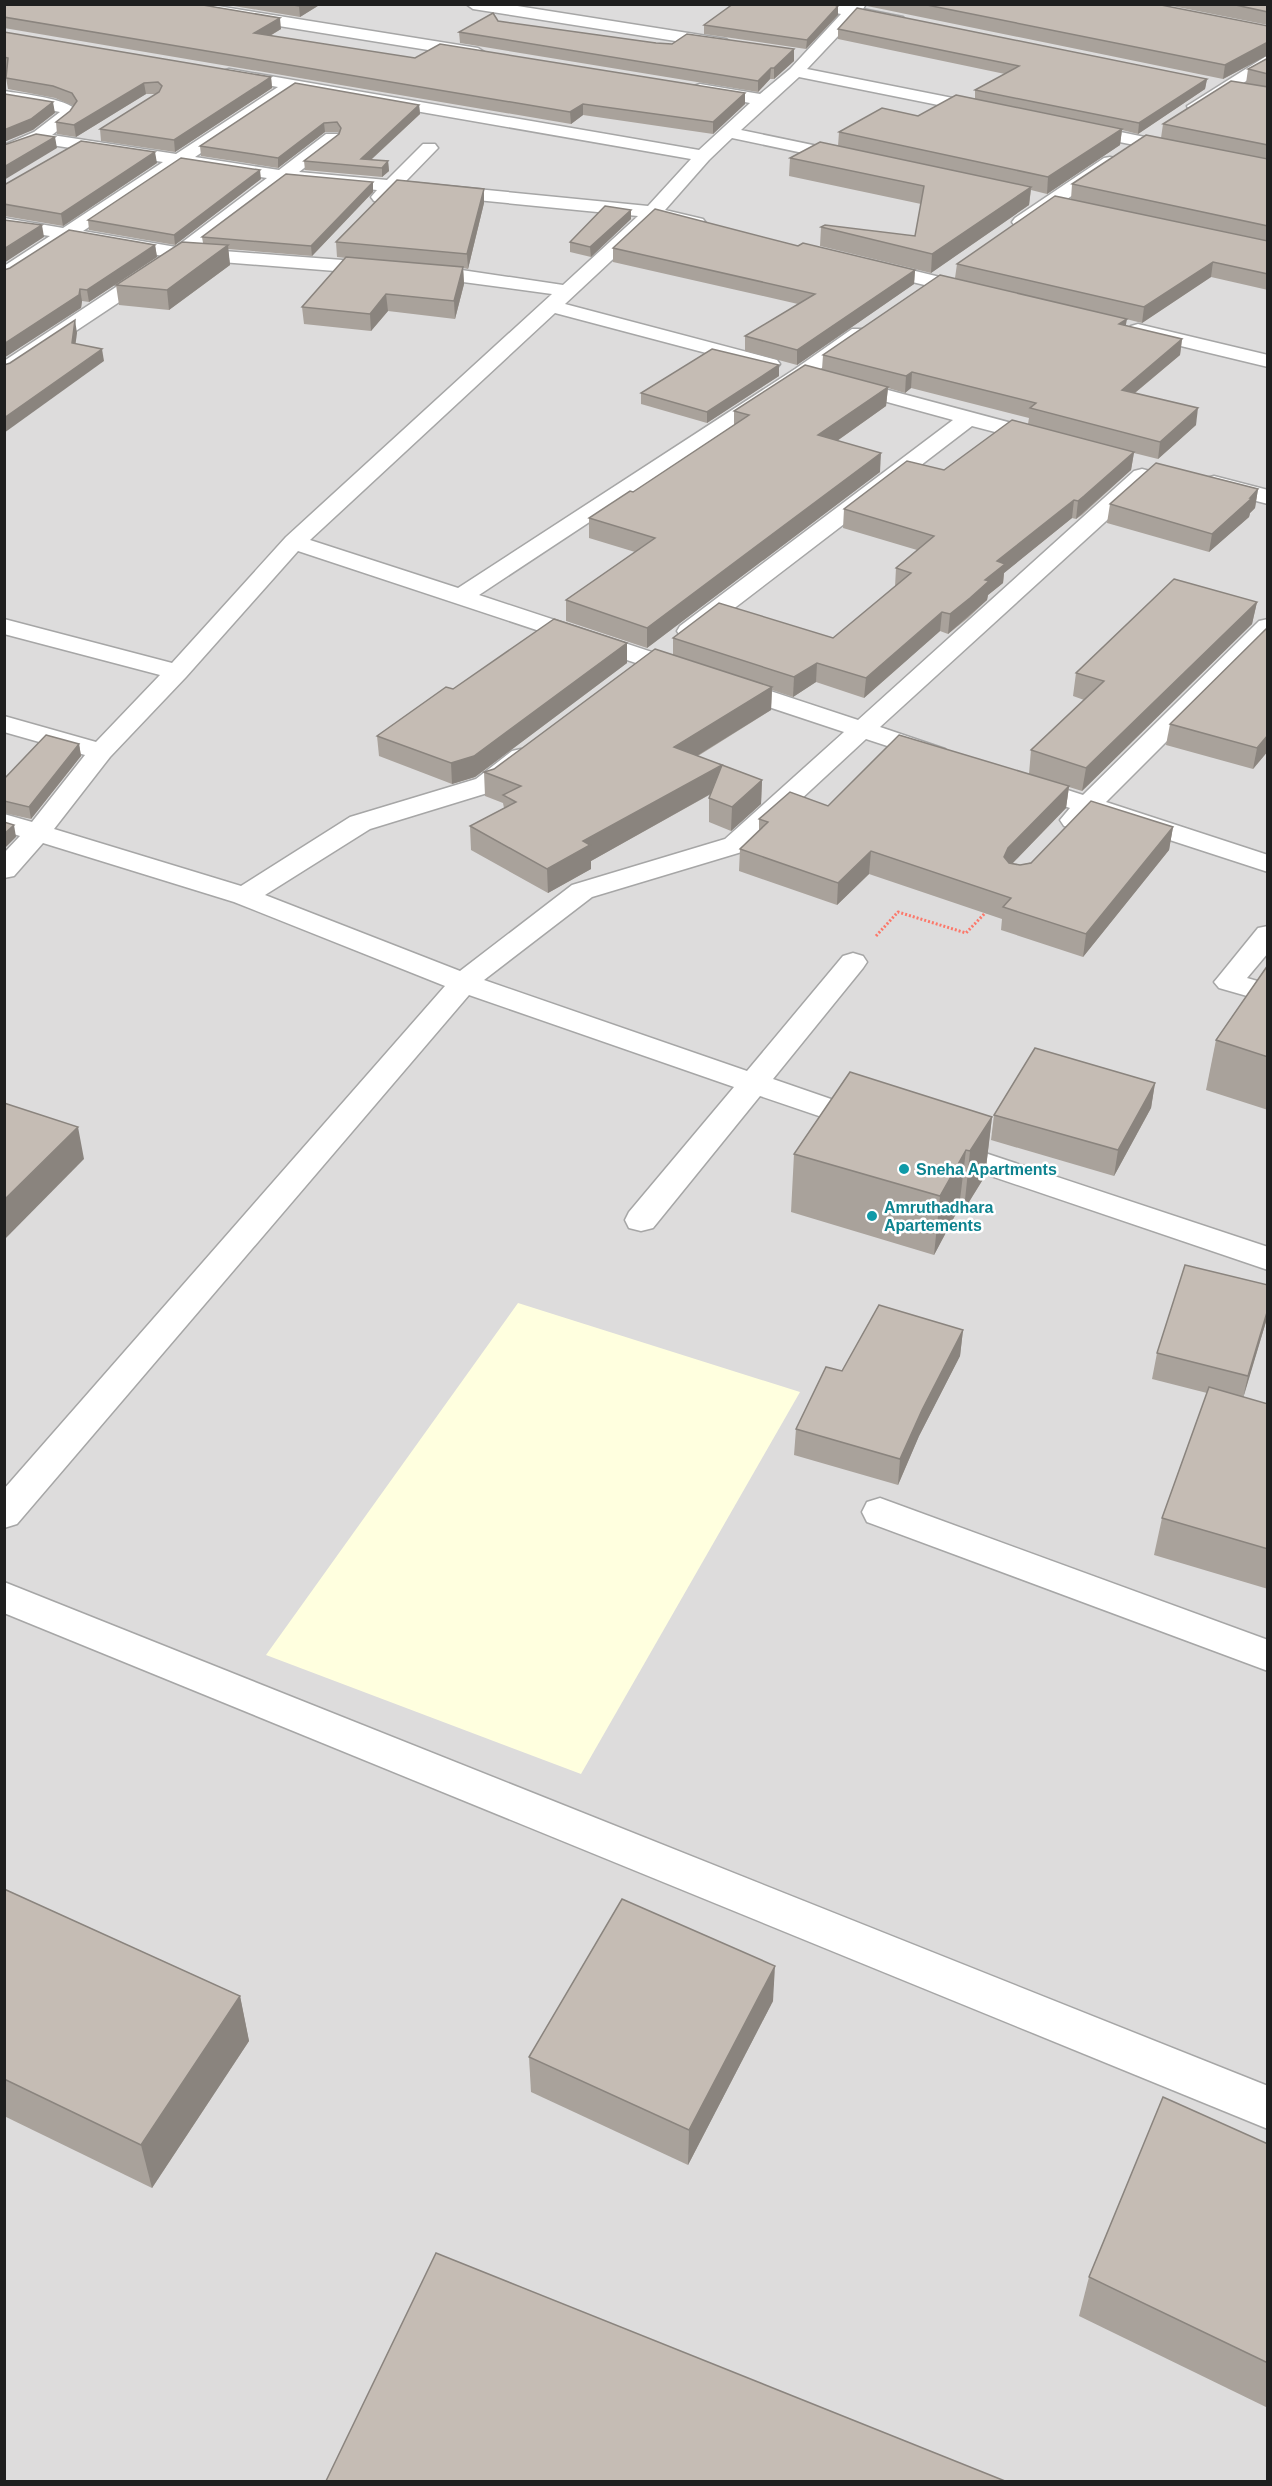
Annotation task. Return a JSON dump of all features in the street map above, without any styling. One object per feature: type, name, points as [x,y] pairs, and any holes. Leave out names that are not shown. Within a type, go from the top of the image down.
[{"type":"street","points":[[174,4],[201,6],[492,56]]},
{"type":"street","points":[[473,4],[742,46]]},
{"type":"street","points":[[813,4],[857,8],[912,22]]},
{"type":"street","points":[[4,870],[38,832],[100,752],[177,672],[294,542],[653,212],[703,156],[796,72],[857,8]]},
{"type":"street","points":[[788,53],[811,56]]},
{"type":"street","points":[[1178,117],[1268,60]]},
{"type":"street","points":[[211,70],[703,156]]},
{"type":"street","points":[[796,72],[1003,113]]},
{"type":"street","points":[[1201,82],[1246,91]]},
{"type":"street","points":[[4,275],[292,84]]},
{"type":"street","points":[[681,86],[763,100]]},
{"type":"street","points":[[4,96],[62,107],[69,111],[66,118],[36,138],[4,151]]},
{"type":"street","points":[[1061,125],[1268,167]]},
{"type":"street","points":[[60,157],[106,128]]},
{"type":"street","points":[[1001,235],[1160,129]]},
{"type":"street","points":[[729,132],[867,162]]},
{"type":"street","points":[[36,138],[280,175],[653,212],[711,226]]},
{"type":"street","points":[[4,370],[180,254],[280,175],[332,138]]},
{"type":"street","points":[[366,212],[429,148]]},
{"type":"street","points":[[1028,197],[1074,207]]},
{"type":"street","points":[[4,223],[68,232],[180,254],[448,274],[568,291]]},
{"type":"street","points":[[317,264],[333,247]]},
{"type":"street","points":[[850,261],[990,295]]},
{"type":"street","points":[[913,294],[951,268]]},
{"type":"street","points":[[551,306],[1060,443]]},
{"type":"street","points":[[462,596],[802,373],[876,321]]},
{"type":"street","points":[[1117,326],[1268,361]]},
{"type":"street","points":[[624,680],[968,419]]},
{"type":"street","points":[[4,1514],[464,982],[582,891],[735,845],[1149,466]]},
{"type":"street","points":[[1198,479],[1268,497]]},
{"type":"street","points":[[294,542],[652,658],[963,763]]},
{"type":"street","points":[[4,626],[177,672]]},
{"type":"street","points":[[1056,838],[1268,626]]},
{"type":"street","points":[[4,724],[100,752]]},
{"type":"street","points":[[243,896],[360,823],[484,785],[540,743]]},
{"type":"street","points":[[997,775],[1268,864]]},
{"type":"street","points":[[4,822],[243,896],[464,982],[1268,1259]]},
{"type":"street","points":[[1268,934],[1229,982],[1268,993]]},
{"type":"street","points":[[641,1221],[853,962]]},
{"type":"street","points":[[880,1512],[1268,1656]]},
{"type":"street","points":[[4,1598],[1268,2108]]},
{"type":"path","points":[[853,962],[898,912],[966,933],[995,902]]},
{"type":"shaded area","points":[[5,5],[1267,5],[1267,2481],[5,2481]]},
{"type":"shaded area","points":[[518,1303],[800,1392],[581,1774],[266,1655]]},
{"type":"building","points":[[4,4],[197,4],[280,18],[254,33],[415,58],[440,44],[745,93],[713,122],[583,104],[570,112],[4,17]]},
{"type":"building","points":[[733,4],[829,4],[838,6],[807,40],[704,25]]},
{"type":"building","points":[[922,4],[1156,4],[1268,26],[1268,42],[1225,65]]},
{"type":"building","points":[[1231,4],[1268,4],[1268,12]]},
{"type":"building","points":[[857,8],[1207,79],[1139,123],[975,90],[1019,66],[838,29]]},
{"type":"building","points":[[493,13],[498,21],[656,43],[672,44],[687,34],[794,49],[758,81],[459,32]]},
{"type":"building","points":[[4,32],[271,77],[174,140],[100,129],[159,92],[162,86],[158,82],[144,83],[74,125],[56,122],[70,111],[77,101],[72,93],[53,86],[6,78],[8,58],[4,57]]},
{"type":"building","points":[[1268,58],[1268,74],[1248,69]]},
{"type":"building","points":[[1231,81],[1268,87],[1268,145],[1163,124]]},
{"type":"building","points":[[295,83],[419,105],[361,159],[388,161],[382,168],[304,161],[339,134],[341,128],[337,122],[324,123],[278,158],[200,146]]},
{"type":"building","points":[[4,94],[53,102],[31,119],[4,130]]},
{"type":"building","points":[[956,95],[1122,129],[1048,177],[839,132],[882,108],[918,116]]},
{"type":"building","points":[[36,134],[55,137],[4,167],[4,145]]},
{"type":"building","points":[[1146,135],[1268,159],[1268,226],[1072,184]]},
{"type":"building","points":[[81,141],[155,152],[61,214],[4,204],[4,185]]},
{"type":"building","points":[[820,142],[1031,187],[932,254],[821,227],[825,225],[915,236],[924,186],[790,158]]},
{"type":"building","points":[[181,158],[260,170],[174,235],[88,220]]},
{"type":"building","points":[[286,174],[373,182],[311,246],[202,237]]},
{"type":"building","points":[[397,180],[484,189],[467,254],[336,242]]},
{"type":"building","points":[[1055,196],[1268,241],[1268,274],[1213,262],[1144,307],[957,264]]},
{"type":"building","points":[[605,206],[631,210],[590,247],[570,242]]},
{"type":"building","points":[[655,209],[798,246],[803,243],[915,270],[797,350],[745,336],[815,294],[613,248]]},
{"type":"building","points":[[4,220],[42,225],[4,249]]},
{"type":"building","points":[[69,230],[155,245],[87,290],[80,289],[79,295],[4,344],[4,270]]},
{"type":"building","points":[[182,242],[228,245],[167,290],[116,285]]},
{"type":"building","points":[[346,257],[463,267],[454,301],[386,294],[370,314],[302,307]]},
{"type":"building","points":[[940,275],[1127,319],[1119,324],[1182,339],[1122,390],[1198,408],[1160,442],[1030,408],[1036,403],[912,372],[906,376],[823,355]]},
{"type":"building","points":[[75,320],[72,343],[102,349],[4,418],[4,365]]},
{"type":"building","points":[[712,349],[779,365],[707,412],[641,393]]},
{"type":"building","points":[[805,365],[888,387],[818,435],[881,453],[647,628],[566,600],[655,538],[589,518],[630,491],[633,492],[749,415],[734,411]]},
{"type":"building","points":[[1012,420],[1134,452],[1078,501],[1074,500],[997,561],[1005,564],[985,580],[989,581],[970,598],[950,614],[942,612],[866,678],[817,663],[794,677],[673,638],[719,603],[833,638],[911,573],[896,568],[934,536],[844,509],[907,461],[944,470]]},
{"type":"building","points":[[1156,463],[1258,489],[1250,498],[1252,498],[1212,534],[1110,504]]},
{"type":"building","points":[[1174,579],[1257,602],[1086,768],[1031,750],[1104,681],[1076,673]]},
{"type":"building","points":[[554,619],[627,643],[474,756],[451,763],[377,736],[446,687],[453,689]]},
{"type":"building","points":[[1268,627],[1268,735],[1257,748],[1170,724]]},
{"type":"building","points":[[655,649],[772,687],[674,747],[722,765],[583,841],[590,845],[547,869],[470,826],[516,802],[503,795],[521,786],[484,772],[494,769]]},
{"type":"building","points":[[46,735],[79,744],[29,807],[4,801],[4,779]]},
{"type":"building","points":[[899,735],[1069,786],[1008,848],[1004,857],[1009,863],[1020,865],[1031,863],[1091,801],[1173,827],[1086,934],[1003,907],[1011,898],[871,851],[838,883],[740,849],[768,822],[759,819],[790,792],[828,806]]},
{"type":"building","points":[[722,765],[762,780],[732,807],[709,798]]},
{"type":"building","points":[[4,822],[14,825],[4,834]]},
{"type":"building","points":[[1268,965],[1268,1057],[1216,1040]]},
{"type":"building","points":[[1035,1048],[1155,1083],[1118,1150],[994,1115]]},
{"type":"building","points":[[850,1072],[992,1117],[970,1151],[966,1150],[940,1196],[794,1154]]},
{"type":"building","points":[[4,1103],[78,1127],[4,1200]]},
{"type":"building","points":[[1185,1265],[1268,1285],[1268,1309],[1248,1376],[1157,1353]]},
{"type":"building","points":[[879,1305],[963,1330],[900,1459],[796,1429],[826,1367],[842,1371]]},
{"type":"building","points":[[1209,1387],[1268,1404],[1268,1549],[1162,1518]]},
{"type":"building","points":[[4,1889],[240,1996],[141,2145],[4,2079]]},
{"type":"building","points":[[622,1899],[775,1966],[689,2130],[529,2057]]},
{"type":"building","points":[[1163,2097],[1268,2144],[1268,2363],[1089,2277]]},
{"type":"building","points":[[436,2253],[1005,2481],[326,2481]]},
{"type":"place","name":"Sneha Apartments","points":[[904,1169]]},
{"type":"place","name":"Amruthadhara Apartements","points":[[872,1216]]}]
